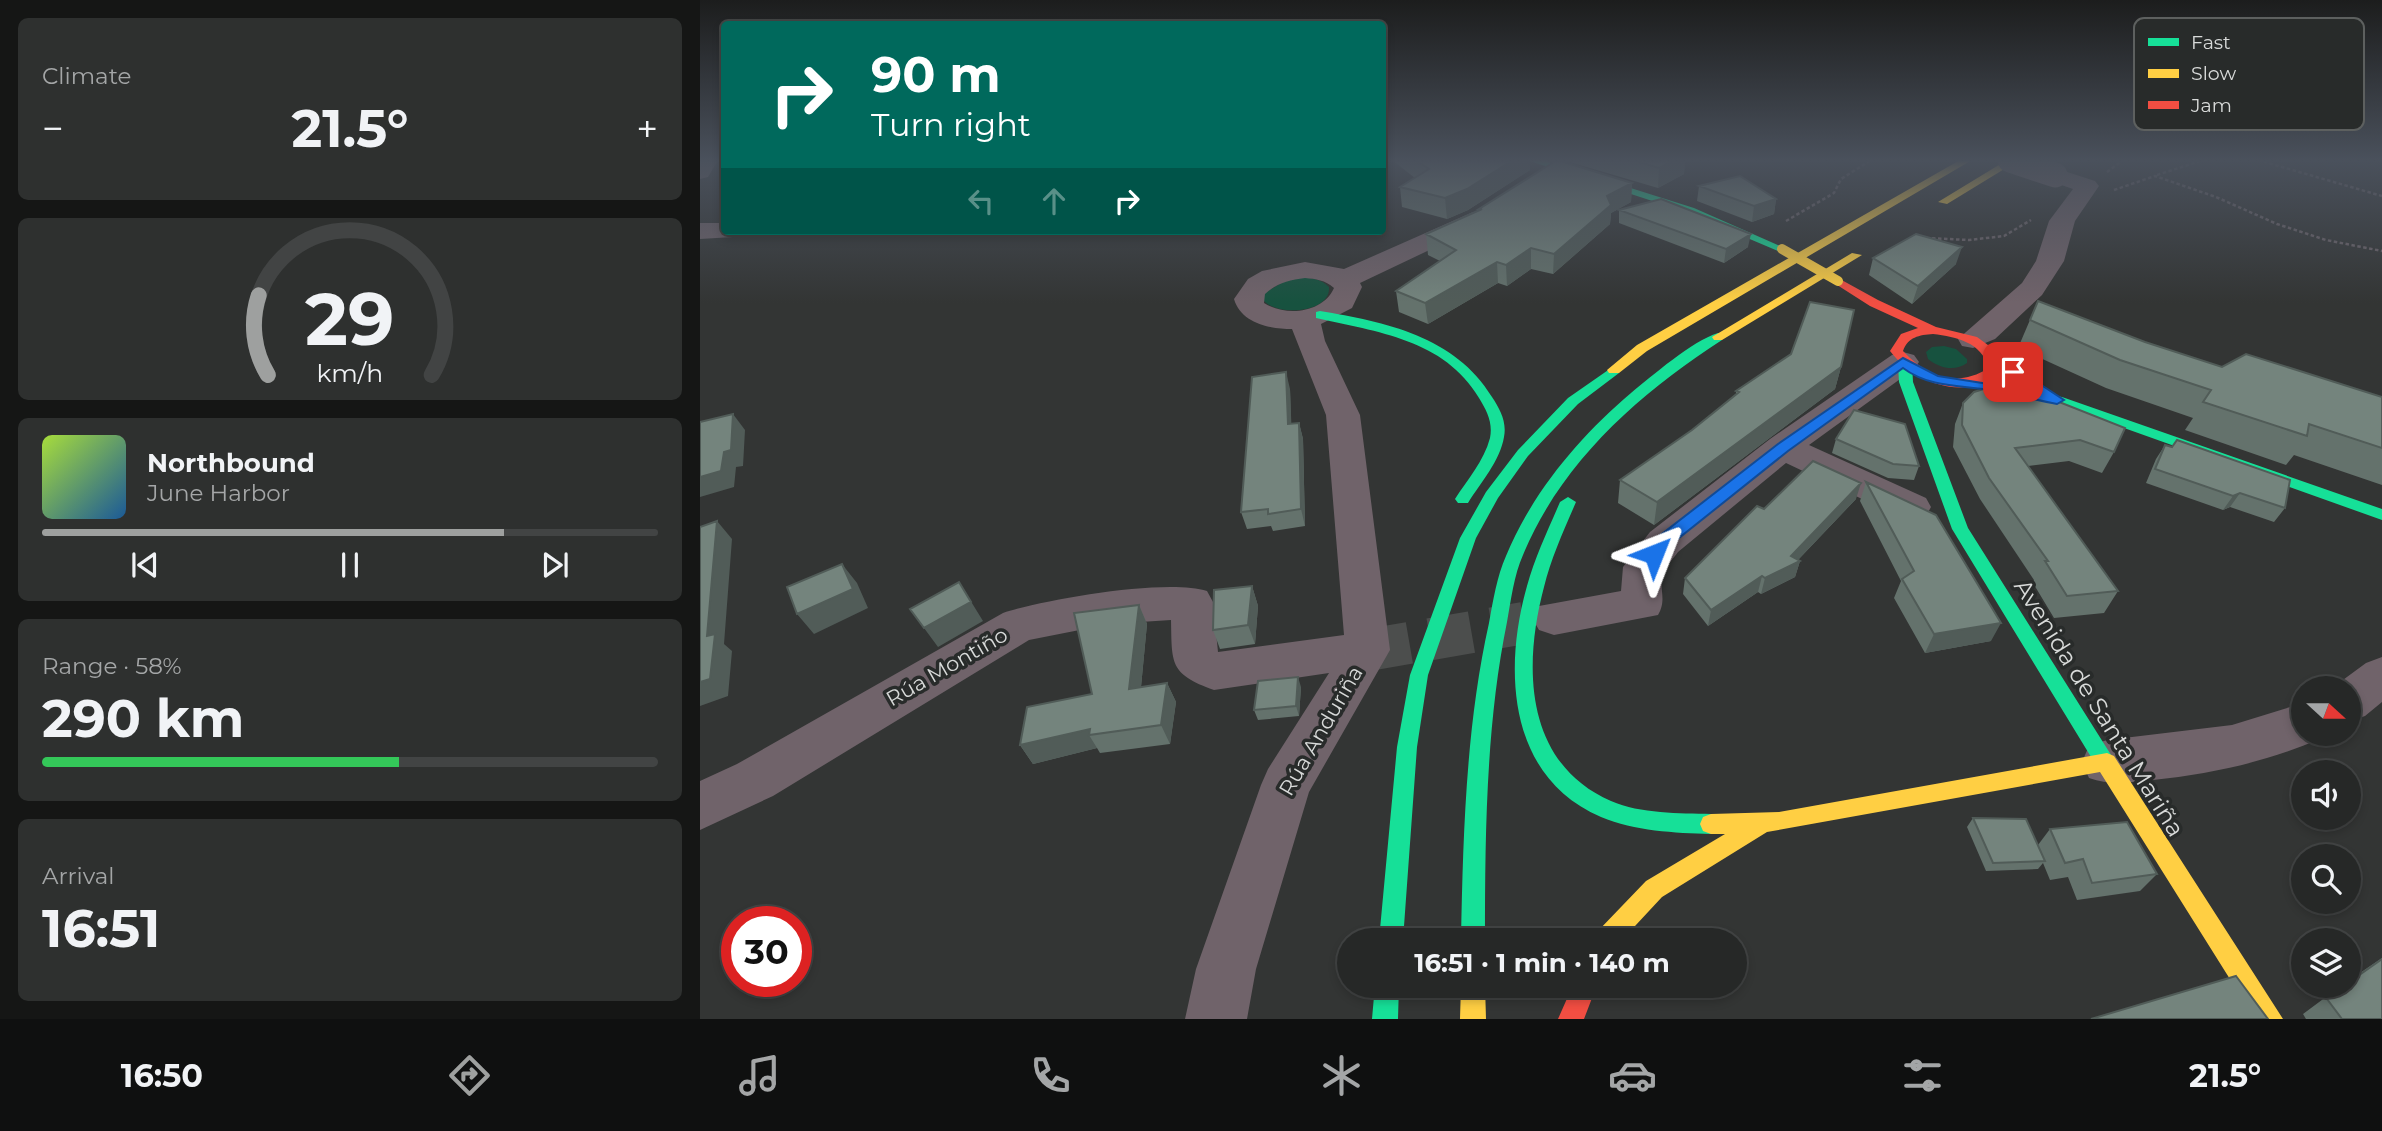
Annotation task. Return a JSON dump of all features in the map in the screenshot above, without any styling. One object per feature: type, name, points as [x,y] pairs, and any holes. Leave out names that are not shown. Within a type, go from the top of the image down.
[{"type":"main road","points":[[1681,208],[1702,213],[1758,237],[1874,303],[1933,330]]},
{"type":"main road","points":[[1392,928],[1407,747],[1419,675],[1468,538],[1491,496],[1523,453],[1573,401],[1642,348],[1885,208]]},
{"type":"main road","points":[[1931,210],[1935,208]]},
{"type":"main road","points":[[1473,928],[1472,901],[1486,680],[1497,618],[1516,552],[1551,491],[1580,450],[1657,376],[1871,245]]},
{"type":"main road","points":[[1874,303],[1904,354],[1935,380],[2057,400],[2375,516]]},
{"type":"main road","points":[[1312,317],[1379,329],[1449,355],[1473,376],[1490,399],[1498,427],[1488,457],[1454,513]]},
{"type":"main road","points":[[1904,354],[1917,331],[1954,332],[1987,348],[1996,359],[2016,374],[2057,400]]},
{"type":"main road","name":"Avenida de Santa Mariña","points":[[1904,354],[1905,383],[1927,400],[1945,494],[1960,529],[2107,762],[2138,816],[2270,1019]]},
{"type":"main road","points":[[1927,400],[1965,383],[1987,378],[1996,369],[1996,359]]},
{"type":"main road","points":[[1606,447],[1641,405],[1657,376]]},
{"type":"main road","points":[[1577,489],[1569,499],[1547,551],[1531,601],[1523,664],[1525,716],[1541,759],[1566,789],[1613,813],[1669,823],[1760,824],[2107,762]]},
{"type":"main road","points":[[1617,928],[1654,889],[1760,824]]},
{"type":"main road","points":[[1377,902],[1377,928]]},
{"type":"main road","points":[[1376,998],[1376,1019]]},
{"type":"main road","points":[[1385,1019],[1386,998]]},
{"type":"main road","points":[[1473,998],[1474,1019]]},
{"type":"main road","points":[[1571,1019],[1580,998]]},
{"type":"street","points":[[1344,281],[1423,245],[1493,208]]},
{"type":"street","points":[[1973,339],[1984,333],[2032,289],[2050,261],[2062,221],[2071,208]]},
{"type":"street","points":[[700,231],[721,231]]},
{"type":"street","points":[[1321,271],[1344,281],[1348,287],[1342,302],[1312,317],[1273,319],[1259,314],[1251,307],[1248,299],[1251,291],[1273,276],[1289,272],[1321,271]]},
{"type":"street","name":"Rúa Anduriña","points":[[1216,1019],[1226,969],[1286,785],[1368,650],[1343,415],[1310,341],[1312,317]]},
{"type":"street","points":[[1554,618],[1643,604],[1641,584],[1644,567],[1664,542],[1904,354]]},
{"type":"street","points":[[1783,447],[1960,529]]},
{"type":"street","name":"Rúa Montiño","points":[[700,806],[755,780],[1018,625],[1110,608],[1192,602],[1195,661],[1214,671],[1368,650]]},
{"type":"street","points":[[2361,692],[2382,676]]},
{"type":"street","points":[[2107,762],[2190,754],[2241,743],[2291,728]]},
{"type":"path","points":[[1758,237],[1809,208]]},
{"type":"path","points":[[1914,237],[1969,240],[2004,236],[2057,208]]},
{"type":"path","points":[[2240,208],[2277,224],[2326,240],[2382,251]]},
{"type":"green space","points":[[1290,278],[1320,281],[1329,287],[1327,296],[1322,302],[1302,310],[1280,309],[1263,300],[1263,294]]},
{"type":"green space","points":[[1932,347],[1956,349],[1967,359],[1967,363],[1947,368],[1928,359],[1926,352]]},
{"type":"building","points":[[1608,208],[1554,254],[1531,248],[1506,265],[1497,262],[1425,303],[1396,291],[1456,250],[1426,234],[1482,209],[1479,209]]},
{"type":"building","points":[[1683,208],[1751,234],[1726,249],[1619,210]]},
{"type":"building","points":[[1916,234],[1962,247],[1918,286],[1873,258]]},
{"type":"building","points":[[2038,301],[2145,342],[2222,367],[2246,354],[2382,397],[2382,448],[2309,424],[2307,436],[2203,402],[2211,390],[2120,360],[2030,320]]},
{"type":"building","points":[[1810,302],[1854,310],[1841,367],[1657,502],[1620,480],[1692,430],[1739,392],[1736,391],[1791,354]]},
{"type":"building","points":[[1286,372],[1288,424],[1299,423],[1301,509],[1268,514],[1268,509],[1241,512],[1252,377]]},
{"type":"building","points":[[1990,387],[2010,387],[2039,394],[2125,428],[2114,452],[2080,440],[2015,448],[2118,591],[2067,596],[2045,561],[2048,561],[1989,478],[1962,425],[1963,403],[1974,392]]},
{"type":"building","points":[[1854,410],[1905,424],[1919,466],[1893,464],[1836,439]]},
{"type":"building","points":[[733,414],[731,450],[724,452],[721,471],[700,477],[700,422]]},
{"type":"building","points":[[2177,440],[2290,480],[2285,508],[2240,493],[2233,496],[2155,469],[2165,445],[2172,447]]},
{"type":"building","points":[[1813,461],[1861,483],[1791,556],[1800,561],[1765,578],[1762,576],[1711,610],[1685,578],[1757,506],[1764,509]]},
{"type":"building","points":[[1866,482],[1936,515],[2001,623],[1934,634],[1902,579],[1914,571]]},
{"type":"building","points":[[717,521],[707,636],[715,634],[710,679],[700,682],[700,527]]},
{"type":"building","points":[[842,564],[853,589],[797,614],[787,587]]},
{"type":"building","points":[[959,582],[971,602],[924,628],[910,609]]},
{"type":"building","points":[[1252,586],[1248,625],[1213,630],[1214,590]]},
{"type":"building","points":[[1139,605],[1129,689],[1167,683],[1161,725],[1089,735],[1090,729],[1020,745],[1027,707],[1092,694],[1074,613]]},
{"type":"building","points":[[1298,677],[1296,706],[1254,710],[1258,681]]},
{"type":"building","points":[[1973,818],[2026,819],[2045,861],[1993,863]]},
{"type":"building","points":[[2127,822],[2157,874],[2092,883],[2083,859],[2065,863],[2050,829]]},
{"type":"building","points":[[2382,959],[2382,1019],[2342,1019],[2327,999],[2361,998],[2361,974]]},
{"type":"building","points":[[2236,976],[2268,1019],[2091,1019]]},
{"type":"tunnel","points":[[1368,650],[1524,623]]},
{"type":"traffic: fast","points":[[1682,208],[1782,249]]},
{"type":"traffic: fast","points":[[1320,315],[1368,324],[1416,339],[1459,364],[1476,382],[1489,403],[1498,428],[1490,456],[1463,499]]},
{"type":"traffic: fast","points":[[1473,928],[1476,834],[1485,703],[1499,613],[1514,556],[1530,522],[1550,490],[1573,459],[1599,431],[1626,404],[1656,380],[1718,337]]},
{"type":"traffic: fast","points":[[1905,364],[1906,382],[1960,529],[2106,764]]},
{"type":"traffic: fast","points":[[1392,928],[1407,747],[1419,675],[1468,538],[1491,496],[1523,453],[1573,401],[1614,370]]},
{"type":"traffic: fast","points":[[1970,383],[2057,400],[2382,515]]},
{"type":"traffic: fast","points":[[1568,502],[1542,565],[1528,618],[1524,683],[1528,715],[1538,745],[1554,771],[1576,793],[1606,809],[1644,819],[1711,824]]},
{"type":"traffic: fast","points":[[1385,1019],[1386,998]]},
{"type":"traffic: slow","points":[[1614,370],[1642,348],[1885,208]]},
{"type":"traffic: slow","points":[[1782,249],[1838,281]]},
{"type":"traffic: slow","points":[[1718,337],[1856,255]]},
{"type":"traffic: slow","points":[[1711,824],[1779,822],[2107,762]]},
{"type":"traffic: slow","points":[[2106,764],[2270,1019]]},
{"type":"traffic: slow","points":[[1617,928],[1654,889],[1761,824]]},
{"type":"traffic: slow","points":[[1473,998],[1473,1019]]},
{"type":"traffic: jam","points":[[1838,281],[1874,303],[1933,330]]},
{"type":"traffic: jam","points":[[1933,330],[1953,333],[1981,344],[1993,359],[1996,369],[1970,382],[1956,383],[1930,378],[1918,371],[1896,351],[1898,345],[1905,337],[1915,332],[1933,330]]},
{"type":"traffic: jam","points":[[1571,1019],[1580,998]]},
{"type":"route","points":[[1654,554],[1664,542],[1783,447],[1903,362],[1919,374],[1935,380],[1996,387],[2057,400],[2013,372]]}]
